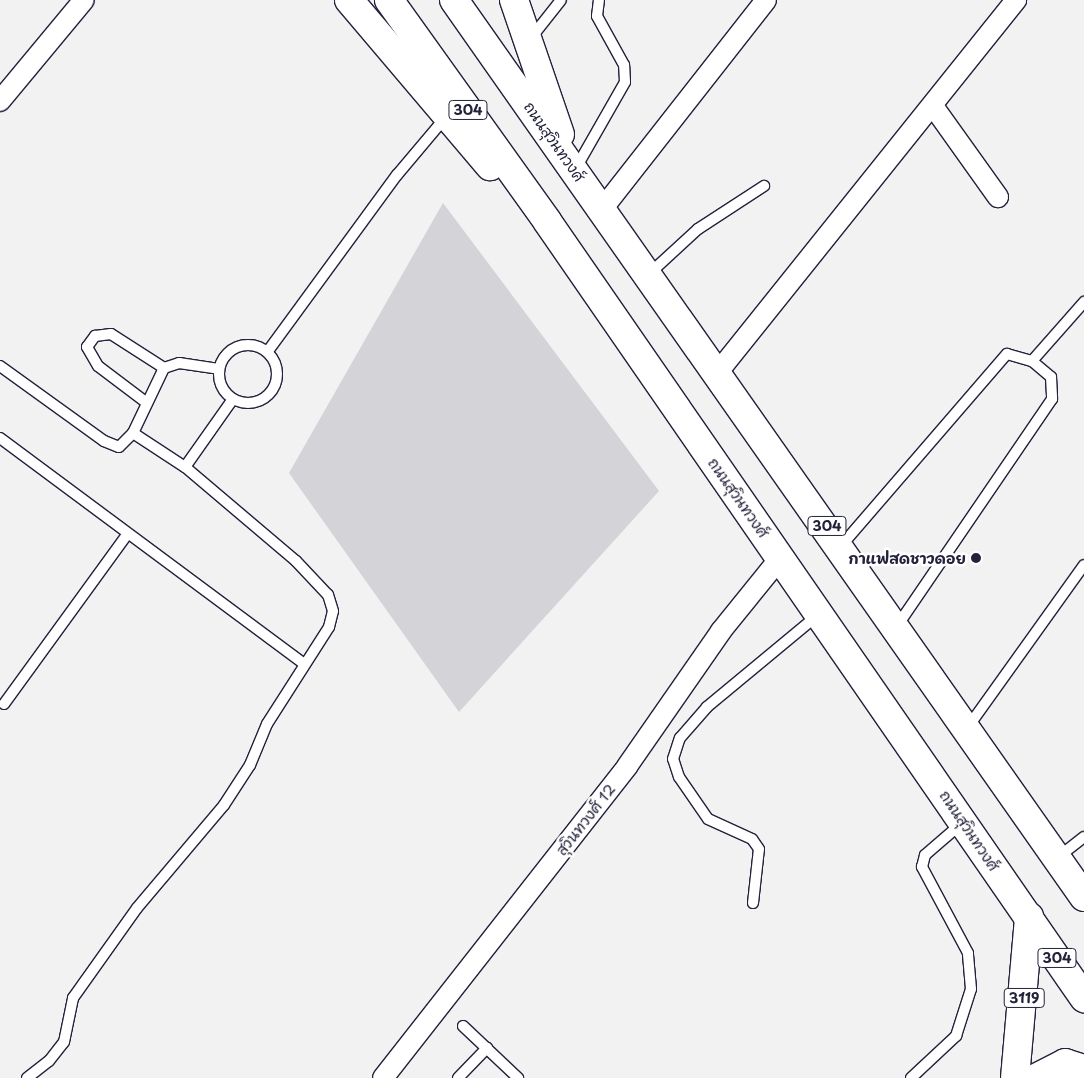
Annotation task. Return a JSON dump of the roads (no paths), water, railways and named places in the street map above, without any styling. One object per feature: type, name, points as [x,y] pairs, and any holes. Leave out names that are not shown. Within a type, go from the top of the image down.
[{"type":"main road","points":[[349,0],[445,118],[547,221]]},
{"type":"main road","name":"ถนนสุวินทวงศ์","points":[[389,0],[547,221],[781,557],[1084,998]]},
{"type":"main road","name":"ถนนสุวินทวงศ์","points":[[454,0],[841,546],[1084,897]]},
{"type":"main road","points":[[514,0],[531,39],[571,163]]},
{"type":"main road","name":"3119","points":[[1015,1078],[1029,917]]},
{"type":"main road","points":[[1036,1078],[1065,1063],[1084,1069]]},
{"type":"street","points":[[0,101],[84,0]]},
{"type":"street","points":[[603,208],[766,0]]},
{"type":"street","points":[[718,372],[1016,0]]},
{"type":"street","points":[[932,106],[998,197]]},
{"type":"street","name":"สุวินทวงศ์ 12","points":[[383,1078],[628,765],[721,632],[781,557]]},
{"type":"lane","points":[[531,39],[561,0]]},
{"type":"lane","points":[[571,163],[625,82],[624,65],[597,16],[599,0]]},
{"type":"lane","points":[[268,352],[397,174],[445,118]]},
{"type":"lane","points":[[649,274],[698,229],[764,186]]},
{"type":"lane","points":[[1032,361],[1084,302]]},
{"type":"lane","points":[[147,403],[98,366],[87,347],[95,336],[111,334],[164,368]]},
{"type":"lane","points":[[257,345],[268,352],[276,365],[277,380],[271,394],[258,402],[233,399],[222,388],[219,369],[223,357],[238,346],[257,345]]},
{"type":"lane","points":[[841,546],[996,363],[1014,353],[1032,361],[1050,377],[1052,400],[897,626]]},
{"type":"lane","points":[[0,366],[112,447],[125,444],[133,434],[164,368],[179,363],[219,369]]},
{"type":"lane","points":[[185,467],[233,399]]},
{"type":"lane","points":[[27,1078],[49,1061],[64,1042],[73,998],[137,908],[224,805],[304,664],[329,627],[333,611],[328,595],[296,561],[185,467],[133,434]]},
{"type":"lane","points":[[0,438],[304,664]]},
{"type":"lane","points":[[4,704],[127,534]]},
{"type":"lane","points":[[968,727],[1084,565]]},
{"type":"lane","points":[[753,903],[759,849],[752,839],[708,819],[679,777],[673,759],[680,738],[707,707],[820,614]]},
{"type":"lane","points":[[911,1078],[940,1054],[966,1016],[971,989],[968,953],[922,867],[925,855],[964,821]]},
{"type":"lane","points":[[1057,858],[1084,837]]},
{"type":"lane","points":[[463,1026],[518,1078]]},
{"type":"lane","points":[[458,1078],[487,1048]]},
{"type":"place","name":"กาแฟสดชาวดอย","points":[[976,558]]}]
